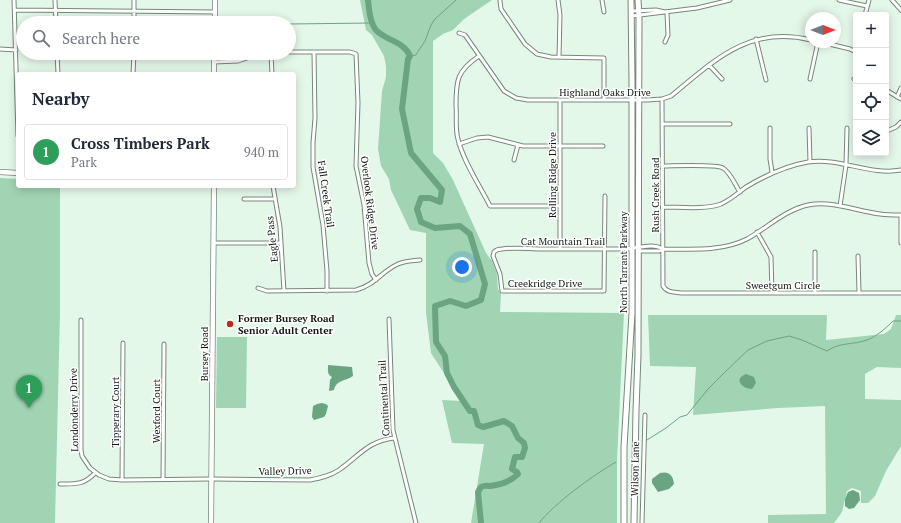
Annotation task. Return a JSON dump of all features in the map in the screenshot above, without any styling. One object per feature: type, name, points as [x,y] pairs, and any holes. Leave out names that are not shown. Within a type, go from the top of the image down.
[{"type":"main road","name":"North Tarrant Parkway","points":[[624,523],[624,447],[632,313],[633,249],[631,0]]},
{"type":"main road","name":"North Tarrant Parkway","points":[[634,523],[639,249],[638,0]]},
{"type":"street","points":[[0,49],[16,50],[14,0]]},
{"type":"street","points":[[55,0],[56,16]]},
{"type":"street","points":[[134,0],[134,16]]},
{"type":"street","points":[[215,0],[215,16]]},
{"type":"street","points":[[558,0],[560,16],[559,57]]},
{"type":"street","points":[[602,0],[604,12]]},
{"type":"street","points":[[632,13],[667,13],[708,6],[730,0]]},
{"type":"street","points":[[839,0],[867,6]]},
{"type":"street","points":[[866,12],[868,0]]},
{"type":"street","points":[[892,0],[901,10]]},
{"type":"street","points":[[500,1],[501,9],[529,48],[543,56],[604,58],[604,100]]},
{"type":"street","points":[[15,10],[215,12]]},
{"type":"street","points":[[665,42],[668,35],[667,13]]},
{"type":"street","name":"Highland Oaks Drive","points":[[459,33],[465,36],[500,85],[512,96],[528,100],[662,99],[671,96],[709,65],[744,43],[781,36],[805,39]]},
{"type":"street","points":[[756,40],[766,80]]},
{"type":"street","points":[[841,47],[853,50]]},
{"type":"street","points":[[810,79],[817,48]]},
{"type":"street","points":[[296,52],[314,52]]},
{"type":"street","name":"Overlook Ridge Drive","points":[[314,52],[350,52],[356,54],[358,103],[356,166],[364,205],[369,263],[372,274],[376,280]]},
{"type":"street","name":"Fall Creek Trail","points":[[314,52],[315,118],[313,167],[323,225],[327,271],[327,291]]},
{"type":"street","points":[[479,56],[467,64],[457,83],[457,128],[459,144],[490,206],[560,206]]},
{"type":"street","points":[[16,60],[17,72]]},
{"type":"street","points":[[57,60],[58,72]]},
{"type":"street","points":[[133,72],[134,60]]},
{"type":"street","points":[[214,72],[214,62],[241,60]]},
{"type":"street","points":[[271,60],[272,72]]},
{"type":"street","points":[[709,65],[722,79]]},
{"type":"street","points":[[897,96],[901,88]]},
{"type":"street","points":[[889,92],[901,99]]},
{"type":"street","name":"Rush Creek Road","points":[[662,99],[663,286],[666,290]]},
{"type":"street","name":"Rolling Ridge Drive","points":[[560,100],[560,249]]},
{"type":"street","points":[[889,130],[896,127],[901,122]]},
{"type":"street","points":[[662,124],[730,124]]},
{"type":"street","points":[[770,128],[770,159],[772,172]]},
{"type":"street","points":[[809,128],[810,162]]},
{"type":"street","points":[[840,206],[846,165],[847,128]]},
{"type":"street","points":[[459,144],[477,138],[488,138],[518,145],[603,146]]},
{"type":"street","points":[[514,160],[518,145]]},
{"type":"street","points":[[663,207],[710,207],[720,204],[772,172],[788,166],[810,162],[830,162],[884,172],[901,170]]},
{"type":"street","points":[[663,166],[723,168],[731,177],[740,192]]},
{"type":"street","points":[[0,172],[16,172]]},
{"type":"street","name":"Bursey Road","points":[[211,523],[214,188]]},
{"type":"street","name":"Eagle Pass","points":[[273,188],[280,227],[284,291]]},
{"type":"street","points":[[604,249],[605,196]]},
{"type":"street","points":[[244,200],[275,199]]},
{"type":"street","name":"Cat Mountain Trail","points":[[494,252],[502,249],[639,249],[656,247],[663,249],[713,249],[731,245],[746,239],[785,214],[804,206],[822,204],[879,214],[901,215]]},
{"type":"street","points":[[901,215],[901,243]]},
{"type":"street","points":[[757,232],[771,257],[772,292]]},
{"type":"street","points":[[214,243],[281,243]]},
{"type":"street","name":"Creekridge Drive","points":[[494,252],[493,256],[500,274],[502,291],[604,291],[604,249]]},
{"type":"street","points":[[815,252],[816,293]]},
{"type":"street","points":[[858,256],[859,292]]},
{"type":"street","points":[[258,288],[267,291],[356,290],[366,287],[400,263],[420,260]]},
{"type":"street","name":"Sweetgum Circle","points":[[666,290],[681,293],[901,293]]},
{"type":"street","name":"Continental Trail","points":[[389,318],[394,438],[416,523]]},
{"type":"street","name":"Londonderry Drive","points":[[81,320],[81,450],[86,463],[95,473]]},
{"type":"street","name":"Tipperary Court","points":[[122,480],[123,343]]},
{"type":"street","name":"Wexford Court","points":[[163,480],[164,344]]},
{"type":"street","name":"Wilson Lane","points":[[642,523],[645,414]]},
{"type":"street","name":"Valley Drive","points":[[212,479],[301,480],[317,478],[339,469],[370,445],[382,440],[394,438]]},
{"type":"street","points":[[60,484],[86,482],[95,473],[103,478],[122,480],[212,479]]},
{"type":"shaded area","points":[[360,0],[492,0],[464,19],[453,30],[443,34],[433,41],[433,153],[443,163],[453,180],[486,253],[492,261],[497,274],[498,289],[501,294],[500,312],[624,313],[617,461],[617,523],[471,523],[484,444],[452,443],[442,400],[462,401],[431,353],[426,313],[426,233],[410,230],[391,190],[389,179],[381,166],[378,149],[382,91],[386,77],[386,66],[384,56],[372,35],[366,30]]},
{"type":"shaded area","points":[[0,178],[16,179],[16,188],[60,188],[60,312],[55,523],[0,523]]},
{"type":"shaded area","points":[[648,315],[827,315],[826,340],[884,334],[891,329],[896,315],[901,315],[901,368],[877,367],[865,374],[865,399],[901,400],[901,446],[886,471],[875,496],[868,503],[861,503],[861,491],[852,488],[847,491],[842,512],[834,523],[768,523],[768,515],[826,514],[825,406],[778,408],[693,415],[696,367],[650,366]]},
{"type":"shaded area","points":[[217,337],[247,337],[246,408],[216,408]]},
{"type":"shaded area","points":[[328,365],[352,367],[353,376],[339,382],[334,390],[329,391],[330,380],[332,377],[328,371]]},
{"type":"shaded area","points":[[746,374],[754,377],[756,383],[752,389],[742,386],[740,383],[740,378]]},
{"type":"shaded area","points":[[322,403],[328,406],[326,414],[324,417],[314,420],[312,417],[313,406]]},
{"type":"shaded area","points":[[660,473],[670,474],[673,478],[674,484],[669,489],[658,492],[652,483],[652,479]]},
{"type":"shaded area","points":[[853,490],[859,493],[860,500],[854,508],[849,509],[845,506],[845,499],[848,492]]},
{"type":"waterway","points":[[368,0],[371,20],[376,30],[380,34],[404,47],[410,56],[408,59],[402,109],[411,153],[442,190],[440,202],[430,198],[421,198],[417,209],[421,222],[435,228],[460,226],[470,234],[485,284],[481,300],[466,306],[450,301],[435,306],[436,342],[445,356],[447,373],[454,387],[470,411],[474,411],[478,425],[483,427],[504,421],[512,426],[518,438],[524,443],[525,448],[522,457],[515,457],[512,469],[518,474],[509,481],[501,484],[482,486],[478,492],[481,523]]},
{"type":"waterway","points":[[410,56],[416,55],[425,41],[435,19],[456,0]]},
{"type":"waterway","points":[[296,24],[372,23]]},
{"type":"waterway","points":[[647,440],[680,417],[687,415],[708,389],[748,350],[767,341],[789,336],[827,351],[837,346],[867,340],[881,332],[893,321],[901,321]]},
{"type":"waterway","points":[[539,523],[575,490],[596,474],[616,462]]},
{"type":"place","name":"Former Bursey Road Senior Adult Center","points":[[230,324]]},
{"type":"place","name":"Cross Timbers Park","points":[[29,408]]}]
